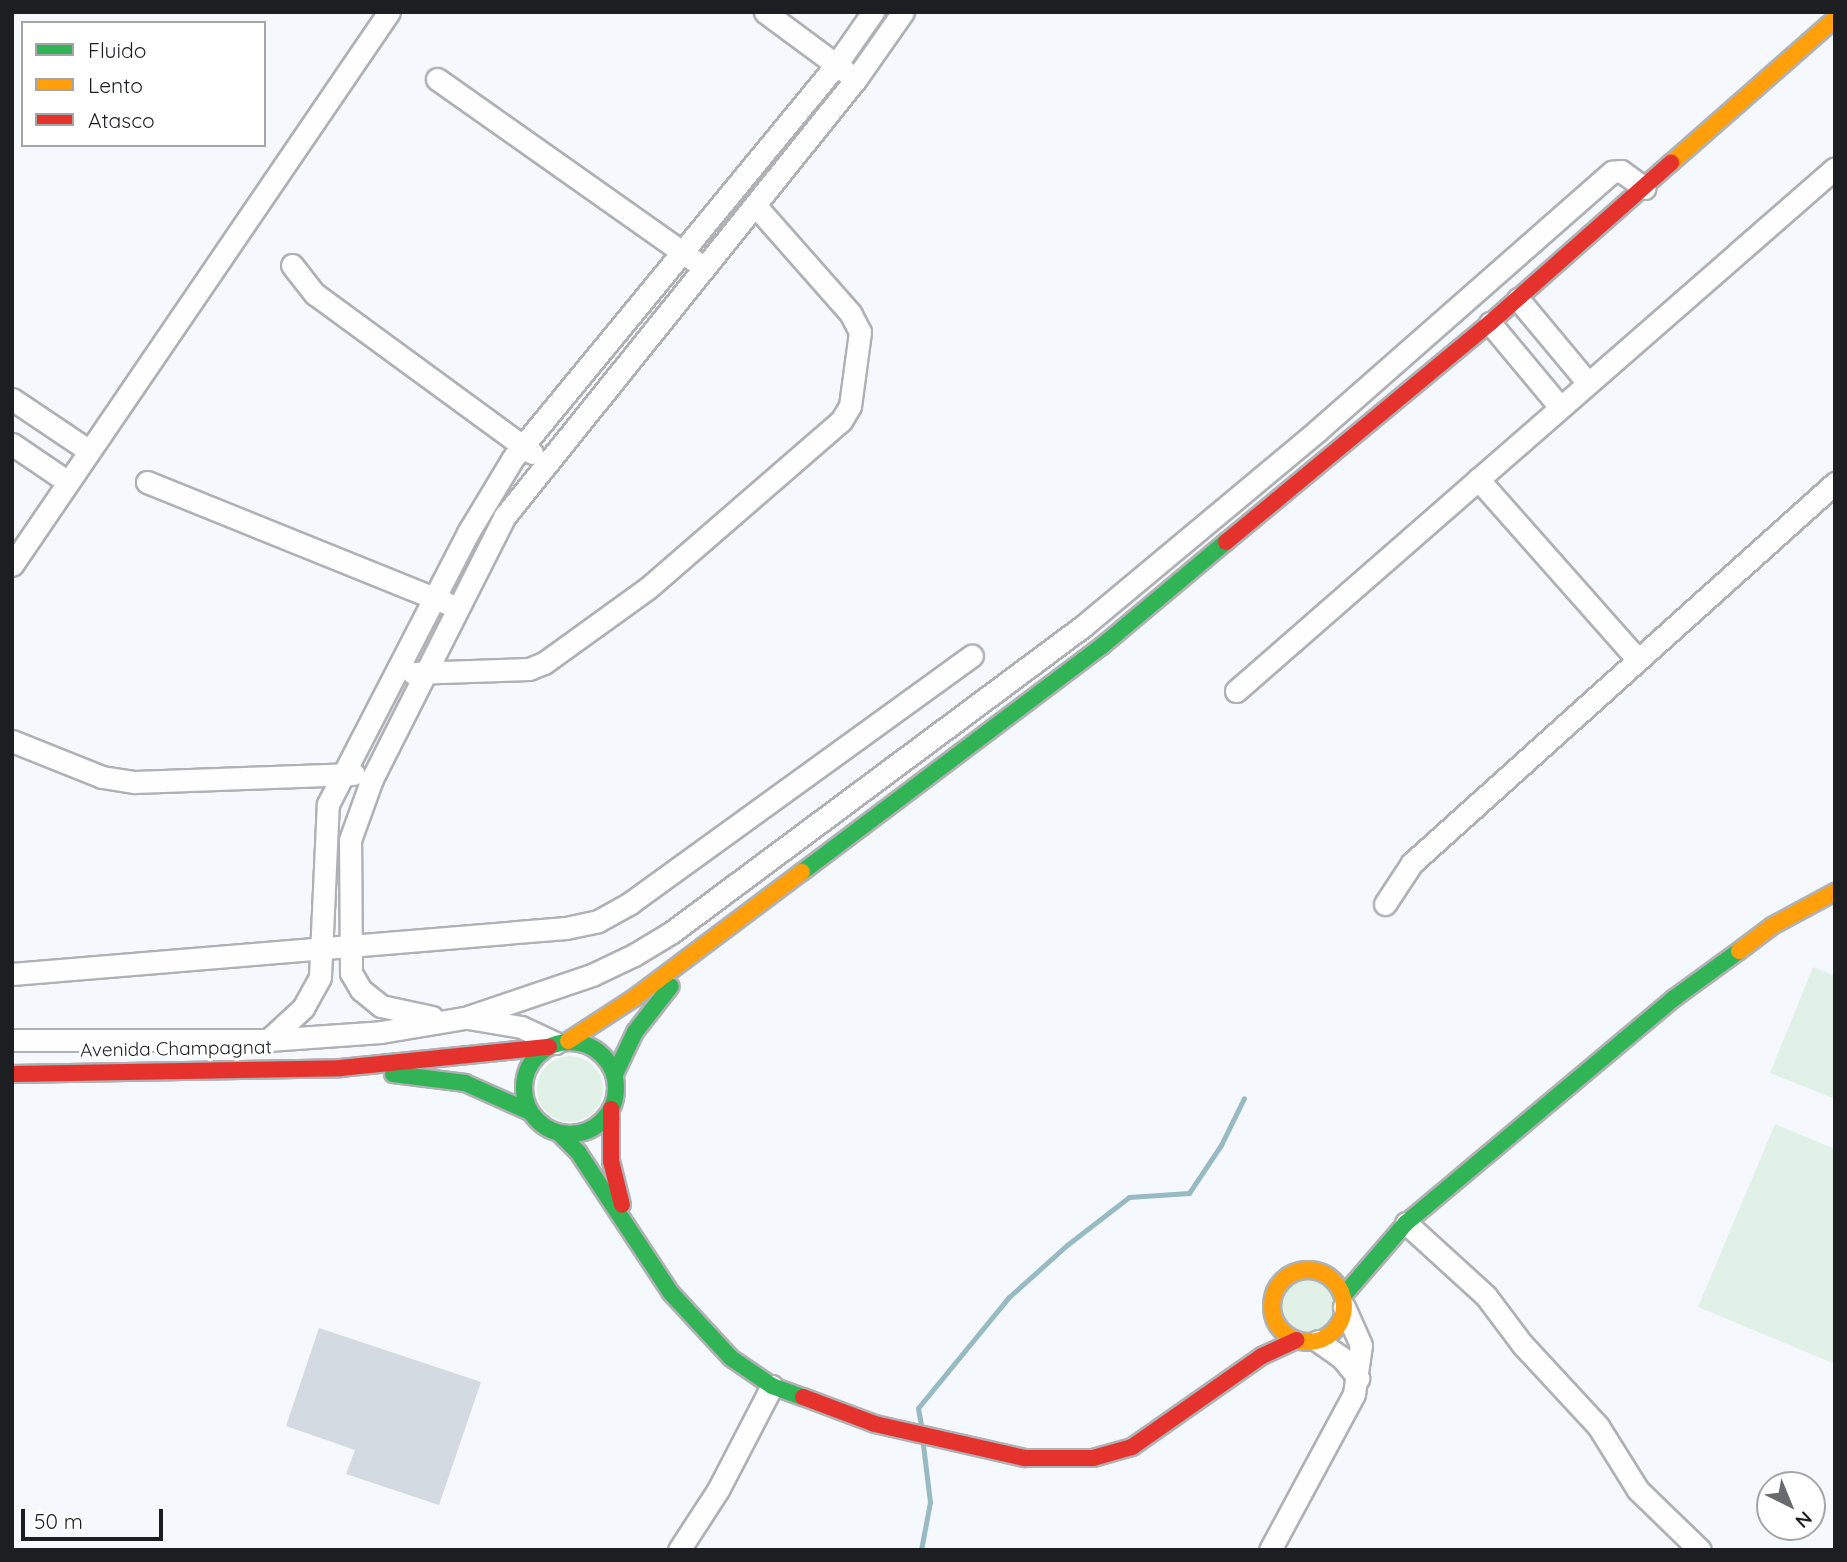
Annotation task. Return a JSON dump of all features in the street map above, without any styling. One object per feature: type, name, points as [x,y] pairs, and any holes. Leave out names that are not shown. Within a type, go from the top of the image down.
[{"type":"main road","points":[[1406,1223],[1344,1301],[1337,1328],[1318,1341],[1296,1340],[1262,1356],[1205,1395],[1168,1425],[1119,1451],[1067,1461],[995,1452],[876,1424],[772,1386],[731,1358],[695,1323],[578,1152],[559,1133],[530,1112],[524,1077],[536,1056],[558,1044],[713,939],[1102,646],[1338,453],[1490,323],[1835,19]]},
{"type":"main road","points":[[1362,1249],[1406,1223],[1673,999],[1772,926],[1835,892]]},
{"type":"main road","points":[[633,1234],[611,1161],[611,1110],[615,1074],[648,1012],[713,939]]},
{"type":"main road","points":[[558,1044],[592,1046],[615,1074]]},
{"type":"main road","name":"Avenida Champagnat","points":[[341,1068],[558,1044]]},
{"type":"main road","name":"Avenida Champagnat","points":[[12,1074],[239,1067],[341,1068],[465,1083],[530,1112]]},
{"type":"main road","points":[[559,1133],[595,1127],[611,1110]]},
{"type":"main road","points":[[1205,1395],[1253,1336],[1272,1305],[1279,1284],[1287,1276],[1320,1271],[1341,1260]]},
{"type":"main road","points":[[1320,1271],[1338,1285],[1344,1301]]},
{"type":"main road","points":[[1272,1305],[1278,1326],[1296,1340]]},
{"type":"street","points":[[12,565],[388,12]]},
{"type":"street","points":[[765,12],[856,79]]},
{"type":"street","points":[[239,1067],[313,995],[320,977],[324,826],[328,804],[469,531],[522,446],[836,65],[873,12]]},
{"type":"street","points":[[558,1044],[521,1027],[465,1018],[422,1016],[381,1006],[351,973],[350,840],[372,779],[505,516],[545,462],[856,79],[903,12]]},
{"type":"street","points":[[437,79],[704,267]]},
{"type":"street","points":[[1236,691],[1835,168]]},
{"type":"street","points":[[12,1040],[268,1040],[381,1032],[465,1018],[592,975],[672,932],[1021,676],[1317,431],[1612,172],[1621,171],[1644,188]]},
{"type":"street","points":[[397,670],[425,676],[528,669],[544,663],[648,587],[841,421],[850,406],[860,332],[851,314],[755,205]]},
{"type":"street","points":[[292,265],[315,294],[545,462]]},
{"type":"street","points":[[1518,299],[1588,383]]},
{"type":"street","points":[[1490,323],[1560,407]]},
{"type":"street","points":[[12,399],[88,450]]},
{"type":"street","points":[[1317,431],[1338,453]]},
{"type":"street","points":[[12,444],[68,482]]},
{"type":"street","points":[[1478,479],[1637,659]]},
{"type":"street","points":[[147,482],[434,599],[458,606]]},
{"type":"street","points":[[1385,904],[1412,863],[1835,483]]},
{"type":"street","points":[[1216,516],[1237,537]]},
{"type":"street","points":[[1082,627],[1102,646]]},
{"type":"street","points":[[12,974],[566,928],[598,921],[630,903],[972,654]]},
{"type":"street","points":[[1021,676],[1040,693]]},
{"type":"street","points":[[12,741],[102,777],[135,782],[345,771],[372,779]]},
{"type":"street","points":[[1406,1223],[1486,1296],[1522,1344],[1598,1426],[1638,1490],[1700,1550]]},
{"type":"street","points":[[1270,1550],[1342,1423],[1358,1378],[1361,1345],[1344,1301]]},
{"type":"street","points":[[1318,1341],[1342,1357],[1358,1378]]},
{"type":"street","points":[[679,1550],[719,1489],[772,1386]]},
{"type":"shaded area","points":[[1813,967],[1835,976],[1835,1099],[1770,1073]]},
{"type":"shaded area","points":[[570,1056],[583,1059],[593,1066],[600,1076],[603,1089],[600,1102],[593,1112],[583,1119],[570,1122],[557,1119],[547,1112],[540,1102],[537,1089],[540,1076],[547,1066],[557,1059]]},
{"type":"shaded area","points":[[1775,1124],[1835,1149],[1835,1364],[1698,1307]]},
{"type":"shaded area","points":[[1302,1275],[1314,1275],[1330,1284],[1337,1294],[1337,1318],[1330,1328],[1314,1337],[1302,1337],[1291,1332],[1282,1323],[1277,1312],[1277,1300],[1282,1289],[1291,1280]]},
{"type":"building","points":[[319,1328],[481,1382],[439,1505],[346,1474],[355,1450],[286,1426]]},
{"type":"waterway","points":[[921,1425],[918,1408],[1009,1297],[1067,1245],[1129,1197],[1189,1193],[1221,1145],[1244,1098]]},
{"type":"waterway","points":[[921,1550],[930,1502],[923,1445]]},
{"type":"traffic: fast","points":[[802,872],[1102,646],[1226,542]]},
{"type":"traffic: fast","points":[[1343,1296],[1406,1223],[1673,999],[1739,951]]},
{"type":"traffic: fast","points":[[615,1074],[635,1032],[671,986]]},
{"type":"traffic: fast","points":[[561,1042],[579,1042],[596,1049],[609,1062],[616,1079],[616,1088],[616,1097],[609,1114],[596,1127],[579,1134],[561,1134],[544,1127],[531,1114],[524,1097],[524,1079],[531,1062],[544,1049],[561,1042]]},
{"type":"traffic: fast","points":[[393,1074],[465,1083],[530,1112]]},
{"type":"traffic: fast","points":[[559,1133],[578,1152],[671,1293],[731,1358],[772,1386],[803,1397]]},
{"type":"traffic: slow","points":[[1671,163],[1835,19]]},
{"type":"traffic: slow","points":[[568,1041],[634,998],[802,872]]},
{"type":"traffic: slow","points":[[1739,951],[1772,926],[1835,892]]},
{"type":"traffic: slow","points":[[1308,1270],[1322,1273],[1334,1280],[1341,1292],[1344,1306],[1341,1320],[1334,1332],[1322,1339],[1308,1342],[1294,1339],[1282,1332],[1275,1320],[1272,1306],[1275,1292],[1282,1280],[1294,1273],[1308,1270]]},
{"type":"traffic: jam","points":[[1226,542],[1490,323],[1671,163]]},
{"type":"traffic: jam","points":[[12,1074],[341,1068],[549,1047]]},
{"type":"traffic: jam","points":[[611,1109],[611,1161],[622,1205]]},
{"type":"traffic: jam","points":[[803,1397],[875,1424],[1025,1458],[1093,1458],[1132,1447],[1262,1356],[1296,1340]]}]
